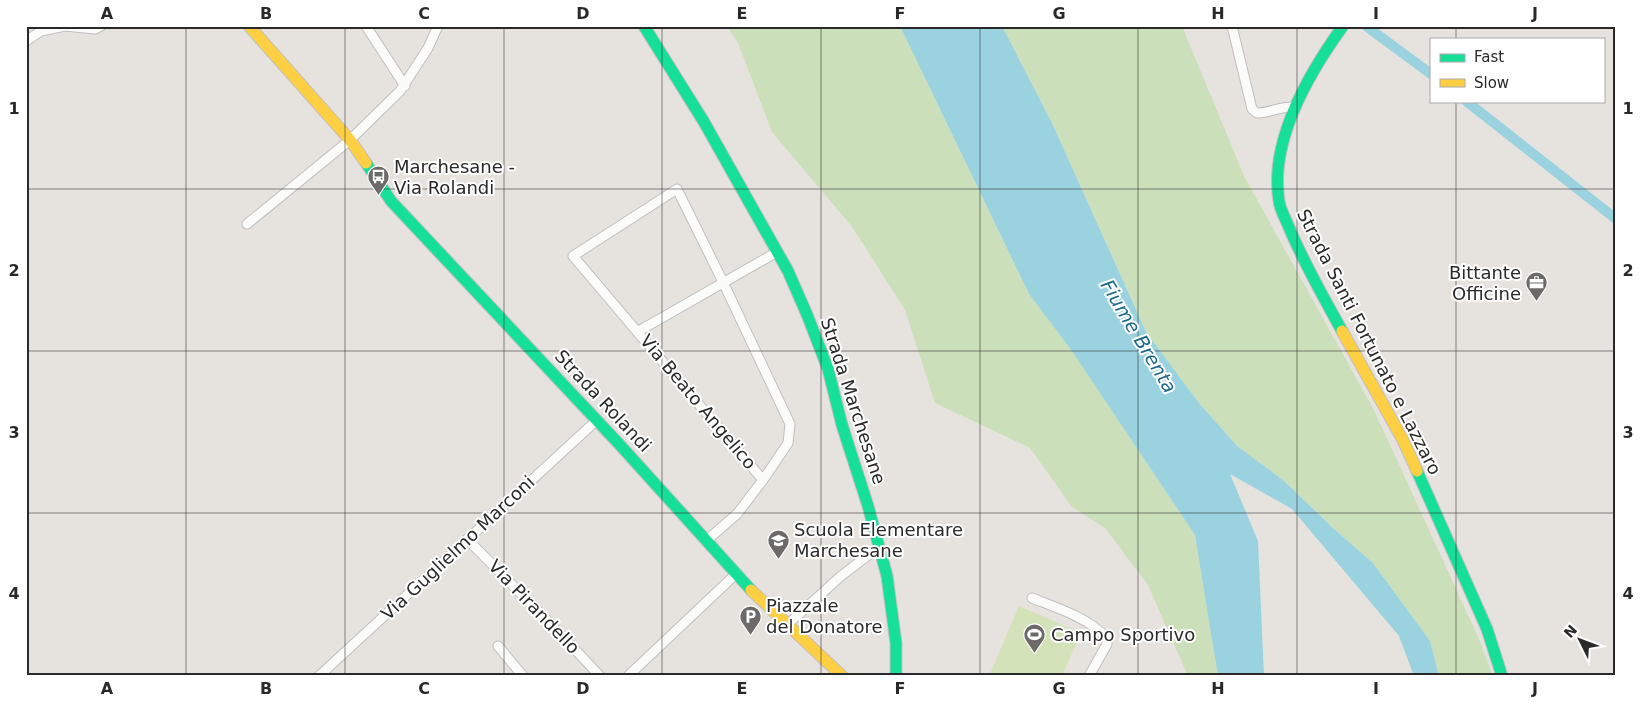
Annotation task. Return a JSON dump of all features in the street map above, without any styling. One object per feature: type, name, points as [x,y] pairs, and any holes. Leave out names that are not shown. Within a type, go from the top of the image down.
[{"type":"street","points":[[26,41],[41,31],[65,26],[95,29],[101,26]]},
{"type":"street","name":"Strada Rolandi","points":[[249,26],[350,140],[391,201],[597,420],[737,573],[787,625],[842,676]]},
{"type":"street","points":[[366,26],[405,86]]},
{"type":"street","points":[[247,224],[350,140],[405,86],[428,48],[438,26]]},
{"type":"street","name":"Strada Marchesane","points":[[644,26],[704,122],[788,271],[808,317],[828,369],[842,425],[887,576],[896,643],[896,676]]},
{"type":"street","points":[[1232,26],[1252,108],[1257,113],[1266,113],[1294,107]]},
{"type":"street","name":"Strada Santi Fortunato e Lazzaro","points":[[1344,26],[1318,61],[1294,107],[1282,148],[1277,176],[1280,202],[1292,236],[1317,285],[1403,440],[1487,629],[1502,676]]},
{"type":"street","points":[[637,332],[573,256],[677,189],[790,424],[788,443],[763,480],[737,514],[706,540]]},
{"type":"street","name":"Via Beato Angelico","points":[[763,480],[637,332],[777,252]]},
{"type":"street","name":"Via Guglielmo Marconi","points":[[319,676],[597,420]]},
{"type":"street","name":"Via Pirandello","points":[[467,539],[600,676]]},
{"type":"street","points":[[787,625],[841,576],[879,547]]},
{"type":"street","points":[[632,674],[737,573]]},
{"type":"street","points":[[1032,598],[1070,613],[1100,631],[1107,638],[1107,644],[1089,676]]},
{"type":"street","points":[[498,646],[523,676]]},
{"type":"street","points":[[892,676],[896,663]]},
{"type":"green space","points":[[727,26],[900,26],[1029,294],[1072,351],[1195,535],[1218,676],[1188,676],[1148,585],[1105,528],[1072,507],[1030,448],[935,403],[905,310],[853,228],[772,132],[738,43]]},
{"type":"green space","points":[[1002,26],[1182,26],[1244,176],[1374,410],[1479,639],[1493,676],[1439,676],[1430,641],[1373,563],[1283,480],[1237,446],[1199,403],[1146,332],[1052,123]]},
{"type":"green space","name":"Campo Sportivo","points":[[1019,606],[1081,633],[1062,676],[989,676]]},
{"type":"water","name":"Fiume Brenta","points":[[900,26],[1002,26],[1052,123],[1146,332],[1199,403],[1237,446],[1283,480],[1373,563],[1430,641],[1439,676],[1414,676],[1399,636],[1292,509],[1230,474],[1258,541],[1264,676],[1218,676],[1195,535],[1072,351],[1029,294]]},
{"type":"waterway","points":[[1366,26],[1430,73]]},
{"type":"waterway","points":[[1467,102],[1616,219]]},
{"type":"traffic: fast","points":[[644,26],[704,122],[788,271],[808,317],[828,369],[842,425],[868,506],[887,576],[896,643],[896,676]]},
{"type":"traffic: fast","points":[[1342,331],[1307,266],[1280,207],[1277,178],[1286,131],[1295,108],[1317,65],[1343,26]]},
{"type":"traffic: fast","points":[[366,163],[391,201],[620,445],[751,590]]},
{"type":"traffic: fast","points":[[1417,471],[1487,629],[1502,676]]},
{"type":"traffic: slow","points":[[249,26],[350,140],[366,163]]},
{"type":"traffic: slow","points":[[1342,331],[1403,440],[1417,471]]},
{"type":"traffic: slow","points":[[751,590],[842,676]]},
{"type":"place","name":"Marchesane - Via Rolandi","points":[[378,196]]},
{"type":"place","name":"Bittante Officine","points":[[1537,302]]},
{"type":"place","name":"Scuola Elementare Marchesane","points":[[778,559]]},
{"type":"place","name":"Piazzale del Donatore","points":[[750,635]]},
{"type":"place","name":"Campo Sportivo","points":[[1035,654]]}]
